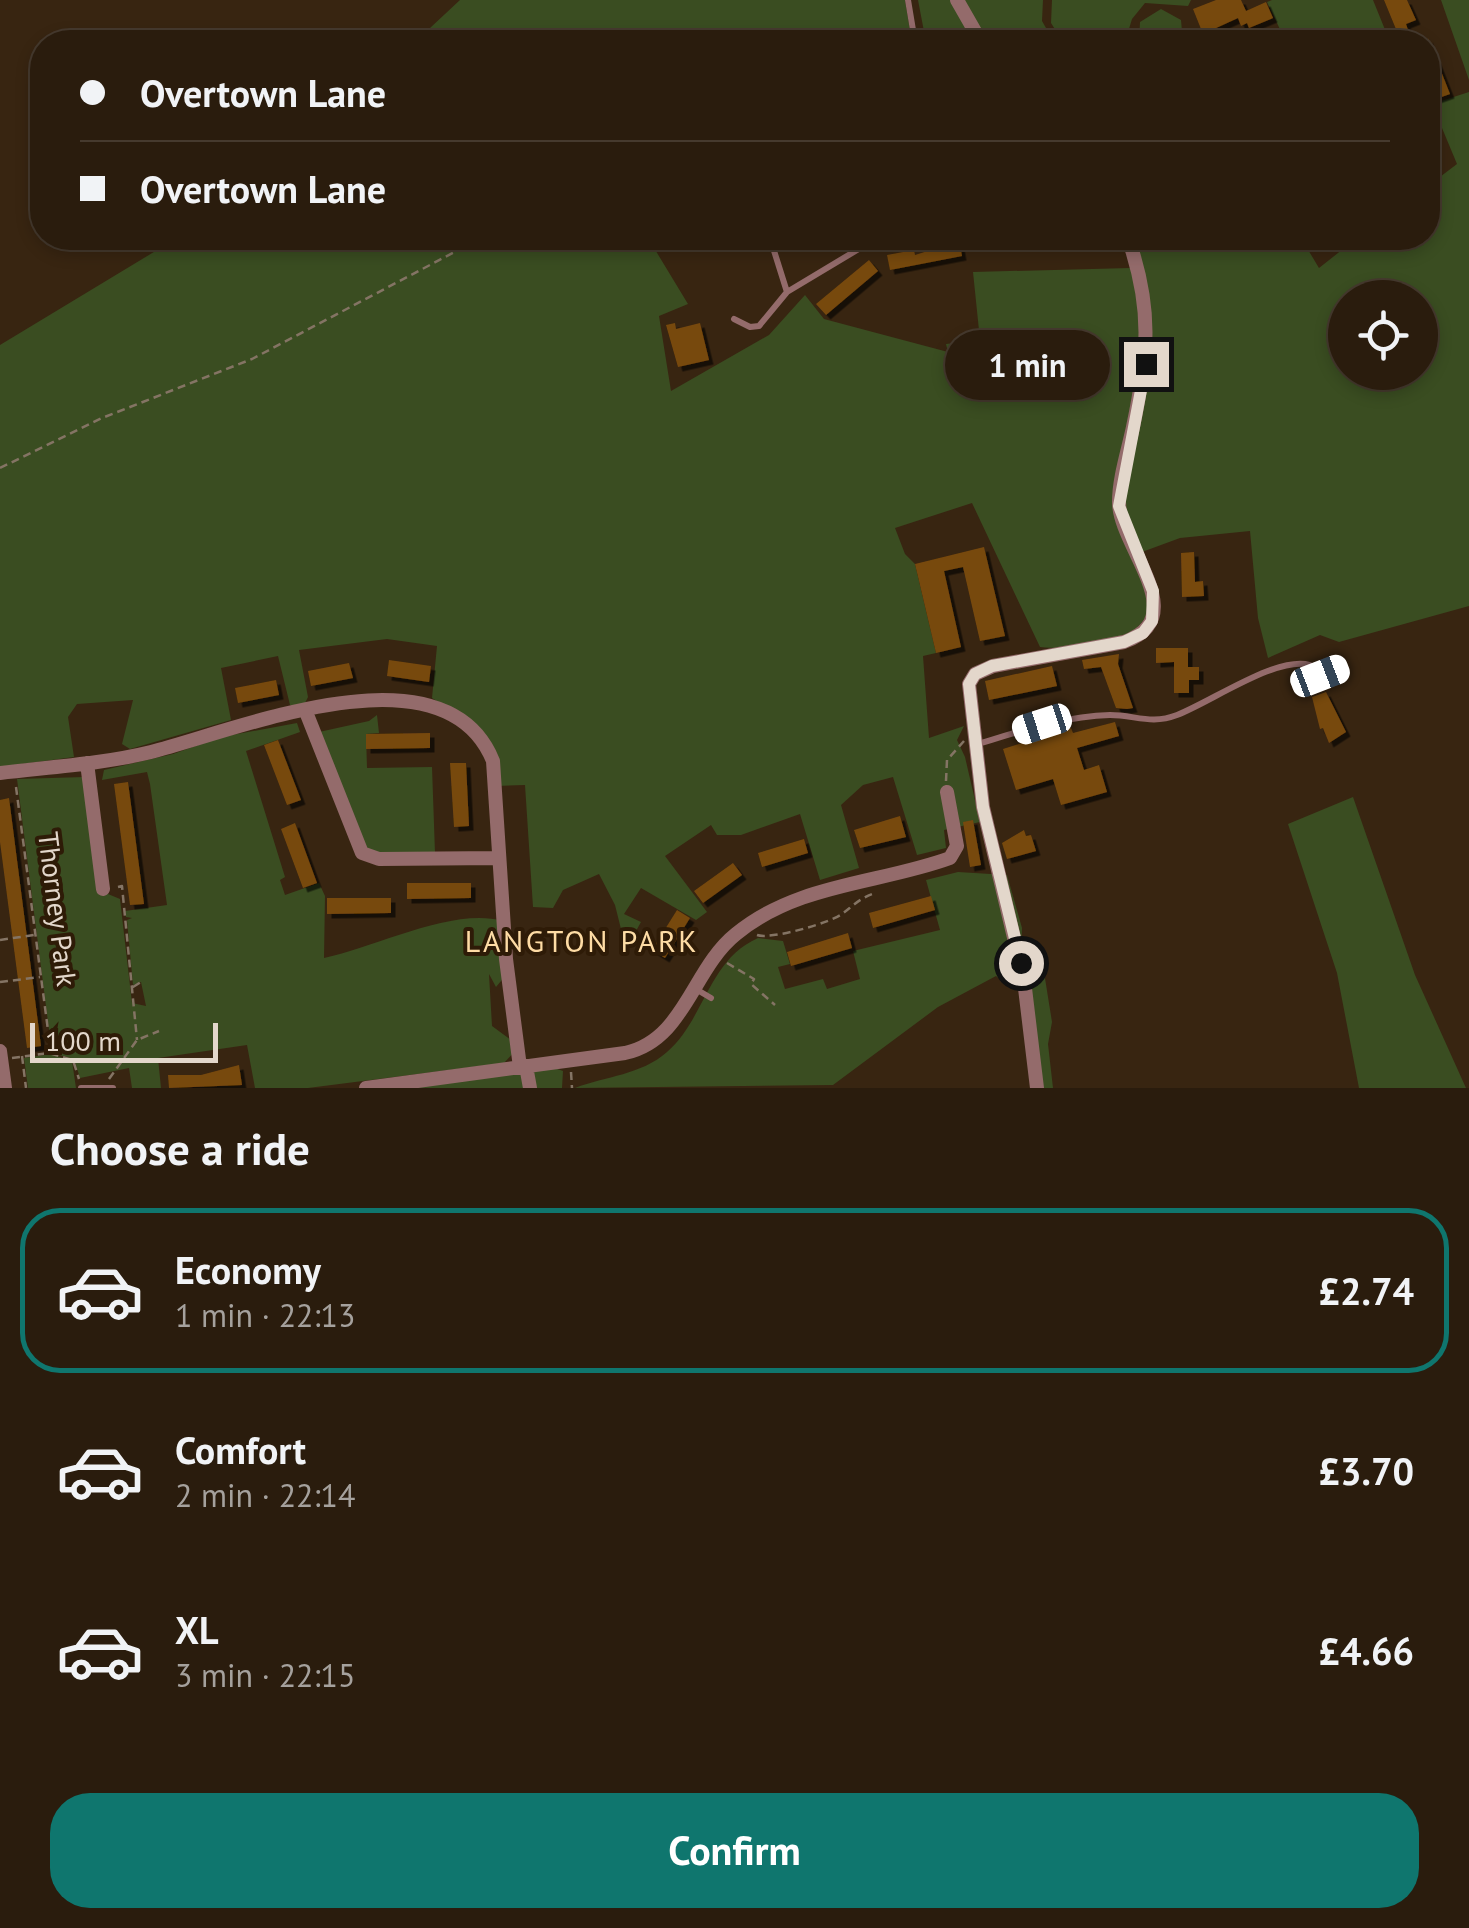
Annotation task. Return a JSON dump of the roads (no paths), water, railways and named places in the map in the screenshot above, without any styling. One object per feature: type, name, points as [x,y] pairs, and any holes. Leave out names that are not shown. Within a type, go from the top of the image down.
[{"type":"street","points":[[957,0],[975,30]]},
{"type":"street","points":[[1038,1088],[1024,980],[986,822],[969,684],[980,670],[1124,642],[1143,633],[1152,621],[1153,591],[1119,506],[1148,346],[1144,297],[1131,250]]},
{"type":"street","points":[[7,773],[152,752],[200,734],[395,699],[429,704],[459,717],[478,734],[493,761],[499,858],[523,1067],[530,1088]]},
{"type":"street","points":[[306,712],[362,853],[378,859],[499,858]]},
{"type":"street","name":"Thorney Park","points":[[87,763],[110,888]]},
{"type":"street","points":[[366,1088],[625,1054],[649,1046],[672,1026],[692,987],[720,949],[766,914],[832,888],[950,858],[957,846],[948,792]]},
{"type":"street","points":[[0,1051],[3,1082]]},
{"type":"lane","points":[[908,0],[913,30]]},
{"type":"lane","points":[[774,250],[787,292]]},
{"type":"lane","points":[[734,318],[759,326],[787,292],[857,250]]},
{"type":"lane","points":[[974,741],[1042,724],[1112,715],[1138,722],[1172,717],[1286,663],[1310,666],[1320,676],[1339,668]]},
{"type":"lane","points":[[692,987],[712,998]]},
{"type":"lane","points":[[81,1088],[110,1086]]},
{"type":"district","name":"LANGTON PARK","points":[[582,940]]}]
